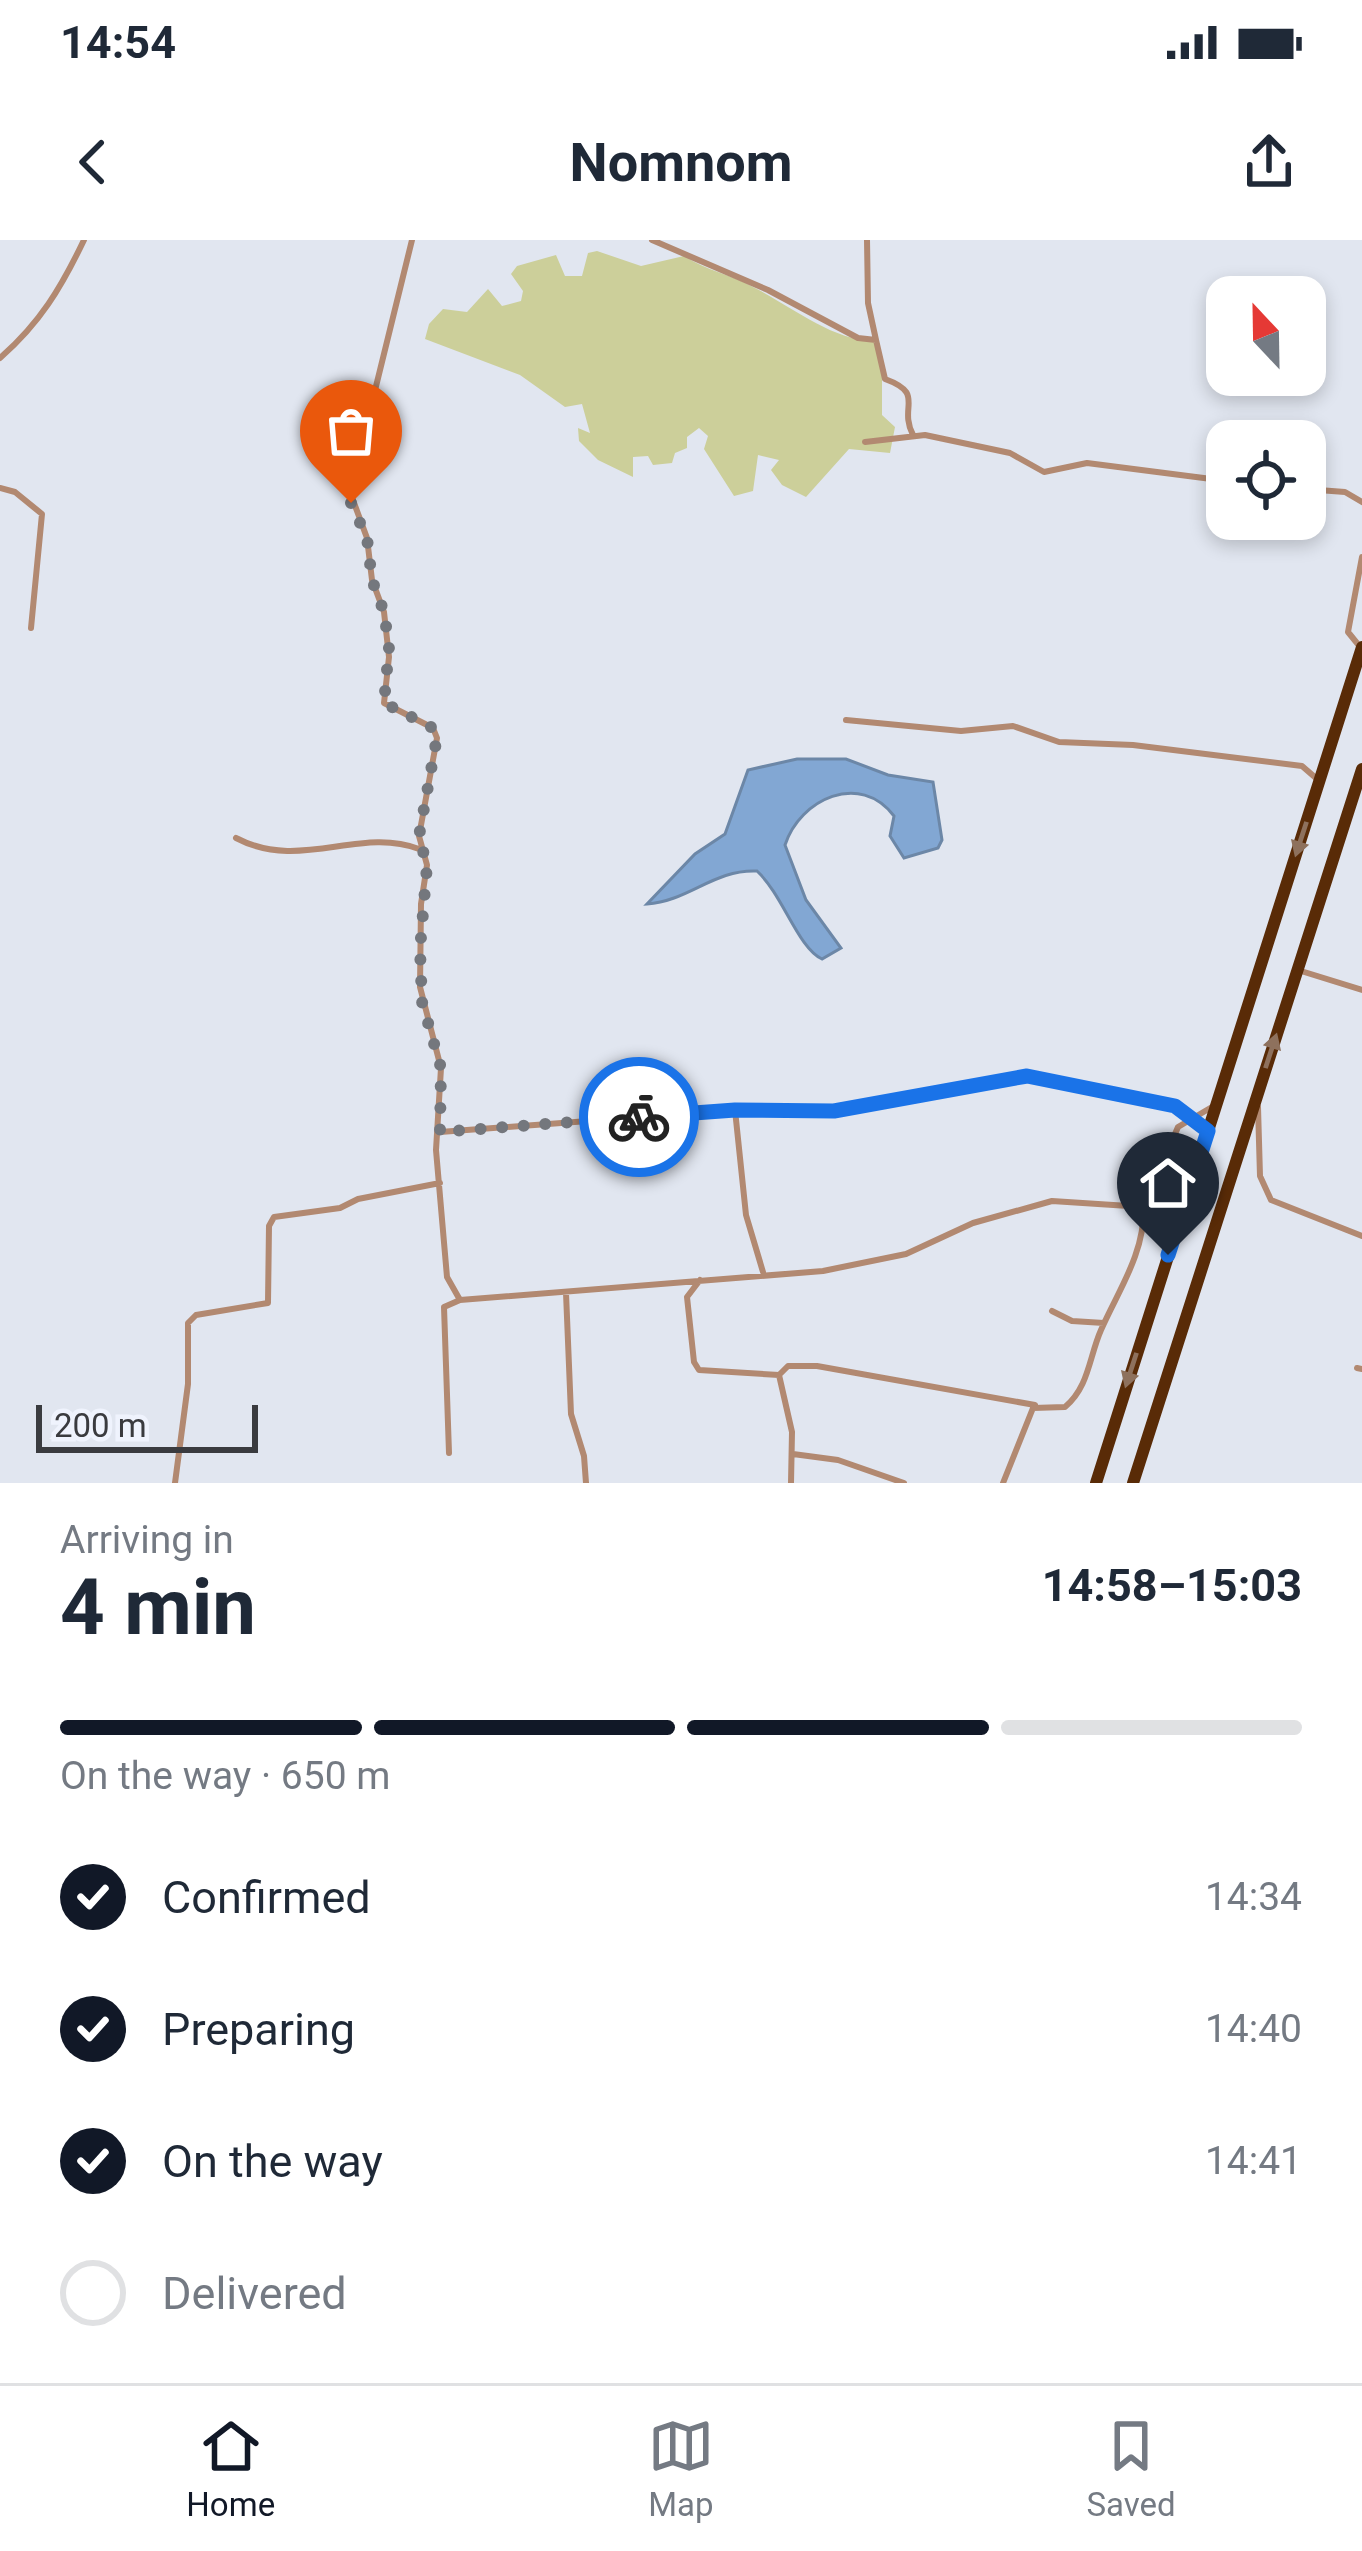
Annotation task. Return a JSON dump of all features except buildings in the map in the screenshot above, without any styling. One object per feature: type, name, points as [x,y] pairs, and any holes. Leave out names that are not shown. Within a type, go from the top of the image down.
[{"type":"highway","points":[[1096,1483],[1362,648]]},
{"type":"highway","points":[[1133,1483],[1362,769]]},
{"type":"street","points":[[0,358],[31,331],[58,295],[84,240]]},
{"type":"street","points":[[412,240],[350,492],[367,538],[372,580],[384,612],[389,657],[384,703],[433,728],[437,737],[419,849],[427,866],[420,987],[441,1068],[440,1183],[447,1276],[460,1300]]},
{"type":"street","points":[[652,240],[768,290],[858,338],[876,340]]},
{"type":"street","points":[[867,240],[866,278],[885,380],[904,386],[910,395],[907,423],[914,435]]},
{"type":"street","points":[[865,442],[914,435],[1010,453],[1044,472],[1087,464],[1206,478]]},
{"type":"street","points":[[0,488],[15,492],[42,514],[31,628]]},
{"type":"street","points":[[1326,491],[1346,492],[1362,502]]},
{"type":"street","points":[[1362,557],[1348,632],[1362,648]]},
{"type":"street","points":[[846,720],[952,731],[1013,726],[1059,742],[1302,766],[1319,782]]},
{"type":"street","points":[[236,838],[265,853],[381,843],[419,849]]},
{"type":"street","points":[[1297,970],[1362,990]]},
{"type":"street","points":[[440,1132],[735,1110],[834,1111],[1027,1076],[1169,1104],[1208,1131]]},
{"type":"street","points":[[1256,1099],[1260,1176],[1271,1200],[1362,1236]]},
{"type":"street","points":[[700,1280],[687,1297],[699,1370],[778,1376],[788,1366],[817,1366],[1036,1405],[1065,1406],[1076,1396],[1104,1323],[1134,1269],[1144,1207],[1178,1126],[1216,1106]]},
{"type":"street","points":[[735,1110],[750,1239],[766,1274]]},
{"type":"street","points":[[175,1483],[188,1384],[188,1323],[196,1315],[268,1303],[269,1226],[274,1217],[340,1208],[358,1199],[440,1183]]},
{"type":"street","points":[[449,1453],[444,1307],[460,1300],[823,1271],[906,1254],[973,1223],[1052,1202],[1144,1207]]},
{"type":"street","points":[[566,1293],[571,1414],[584,1456],[586,1483]]},
{"type":"street","points":[[1052,1311],[1072,1321],[1104,1323]]},
{"type":"street","points":[[778,1376],[793,1454],[791,1483]]},
{"type":"street","points":[[1003,1483],[1036,1405]]},
{"type":"street","points":[[793,1454],[838,1460],[904,1483]]},
{"type":"green space","points":[[597,251],[641,266],[684,256],[842,335],[874,341],[882,376],[882,415],[895,427],[890,453],[849,449],[806,497],[782,485],[771,470],[779,460],[758,455],[753,491],[734,496],[704,449],[708,436],[699,428],[687,437],[687,448],[675,453],[672,463],[653,465],[648,456],[633,457],[633,477],[598,460],[579,441],[578,428],[590,433],[582,404],[565,407],[520,375],[425,339],[429,324],[443,309],[467,312],[488,289],[502,306],[521,301],[523,291],[511,274],[517,266],[556,255],[565,276],[582,276],[588,253]]},
{"type":"water","points":[[797,759],[846,759],[888,775],[933,782],[942,840],[938,848],[904,858],[890,836],[894,816],[865,795],[832,796],[804,815],[785,845],[806,900],[841,948],[822,959],[805,944],[757,871],[728,875],[647,904],[695,854],[725,834],[748,770]]},
{"type":"way so far","points":[[351,503],[365,530],[372,580],[384,612],[389,647],[384,703],[433,728],[437,737],[426,820],[419,836],[427,866],[421,904],[420,987],[441,1068],[440,1132],[449,1135],[639,1117]]},
{"type":"route","points":[[639,1117],[735,1110],[834,1111],[939,1088],[1027,1076],[1169,1104],[1208,1131],[1168,1255]]}]
